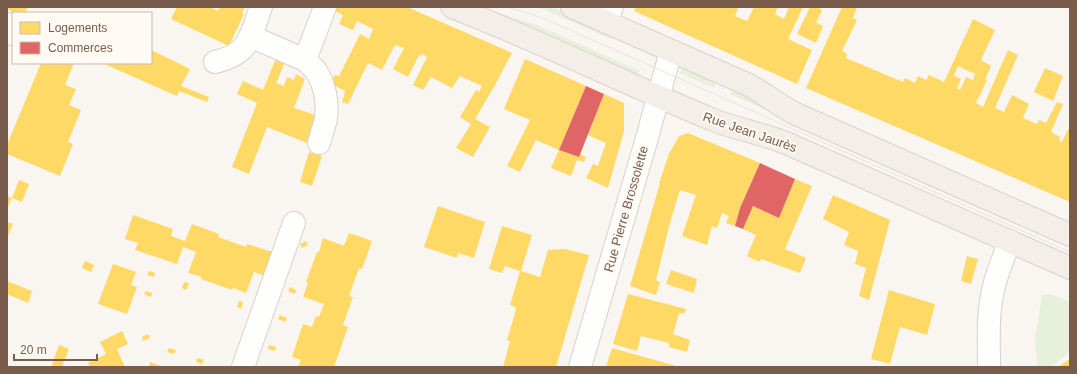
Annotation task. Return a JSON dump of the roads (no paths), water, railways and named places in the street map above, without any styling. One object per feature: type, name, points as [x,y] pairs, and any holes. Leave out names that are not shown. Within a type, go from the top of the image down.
[{"type":"main road","name":"Rue Jean Jaurès","points":[[452,7],[498,25],[720,124],[781,141],[1070,268]]},
{"type":"main road","points":[[572,7],[609,14],[671,51],[749,85],[779,105],[796,114],[1070,235]]},
{"type":"street","points":[[215,62],[238,53],[246,45],[261,7]]},
{"type":"street","points":[[305,60],[326,7]]},
{"type":"street","points":[[7,24],[11,26],[7,34]]},
{"type":"street","points":[[250,36],[305,60],[315,69],[322,83],[327,107],[319,142]]},
{"type":"street","name":"Rue Pierre Brossolette","points":[[580,367],[671,51]]},
{"type":"street","points":[[243,367],[294,223]]},
{"type":"street","points":[[989,367],[989,324],[992,295],[994,285],[1010,242]]},
{"type":"tram line","points":[[508,7],[543,18],[1070,252]]}]
